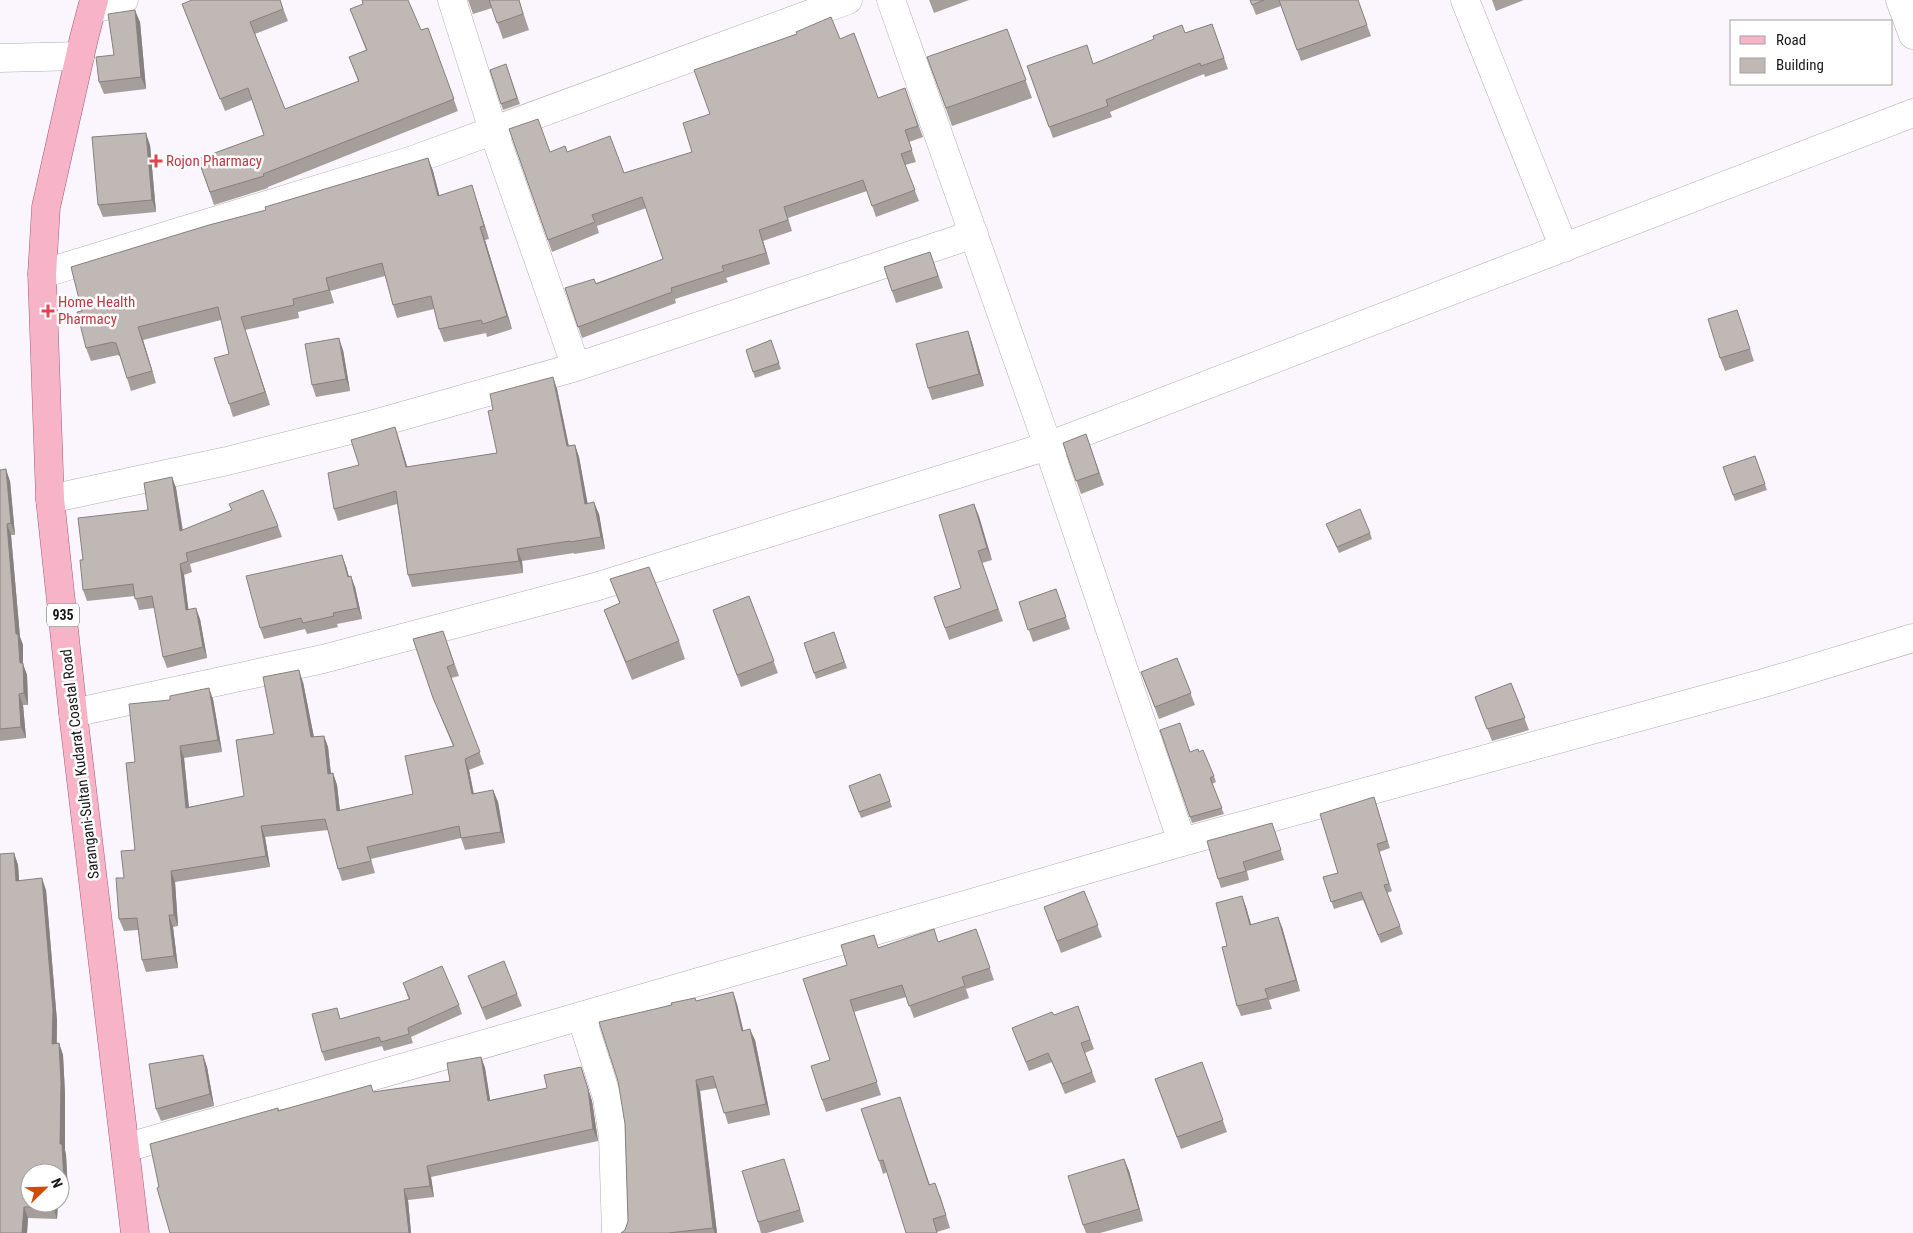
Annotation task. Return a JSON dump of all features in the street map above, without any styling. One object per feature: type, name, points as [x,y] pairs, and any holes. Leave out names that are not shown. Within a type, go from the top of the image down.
[{"type":"main road","name":"Sarangani-Sultan Kudarat Coastal Road","points":[[93,5],[46,207],[42,274],[50,499],[73,713],[135,1233]]},
{"type":"street","points":[[93,5],[124,0]]},
{"type":"street","points":[[452,0],[494,130],[576,367]]},
{"type":"street","points":[[42,274],[414,160],[848,0]]},
{"type":"street","points":[[891,0],[1048,446],[1182,842]]},
{"type":"street","points":[[1465,0],[1564,248]]},
{"type":"street","points":[[1900,0],[1913,36]]},
{"type":"street","points":[[0,58],[80,56]]},
{"type":"street","points":[[73,713],[323,659],[595,587],[1048,446],[1913,114]]},
{"type":"street","points":[[50,499],[273,450],[374,424],[576,367],[974,234]]},
{"type":"street","points":[[125,1148],[1182,842],[1764,683],[1913,638]]},
{"type":"street","points":[[581,1016],[607,1097],[613,1136],[616,1233]]},
{"type":"building","points":[[192,0],[280,0],[283,9],[250,22],[285,109],[359,81],[349,57],[367,50],[350,9],[363,4],[362,0],[408,0],[421,30],[428,28],[454,99],[263,174],[264,176],[210,192],[198,159],[264,135],[248,88],[220,99],[182,4]]},
{"type":"building","points":[[489,0],[519,0],[523,14],[497,23]]},
{"type":"building","points":[[1250,0],[1264,0],[1252,5]]},
{"type":"building","points":[[1279,0],[1358,0],[1367,25],[1297,50]]},
{"type":"building","points":[[135,10],[141,77],[99,82],[96,57],[114,55],[108,14]]},
{"type":"building","points":[[831,17],[840,39],[854,33],[878,98],[905,88],[918,126],[905,130],[912,150],[901,154],[915,190],[872,206],[863,180],[784,207],[788,220],[759,230],[766,253],[722,266],[724,271],[671,288],[672,292],[578,327],[565,288],[594,279],[596,284],[663,259],[642,197],[592,215],[595,222],[548,240],[509,129],[538,119],[550,152],[565,146],[567,152],[610,136],[624,173],[692,152],[683,123],[710,114],[694,70],[797,34],[796,32]]},
{"type":"building","points":[[1212,24],[1224,58],[1201,66],[1200,63],[1106,100],[1108,106],[1049,127],[1027,66],[1087,45],[1093,64],[1154,39],[1153,36],[1182,25],[1185,33]]},
{"type":"building","points":[[1007,29],[1026,80],[946,108],[927,57]]},
{"type":"building","points":[[506,64],[517,98],[501,104],[490,70]]},
{"type":"building","points":[[146,133],[152,200],[98,205],[92,137]]},
{"type":"building","points":[[428,158],[438,196],[472,185],[484,226],[480,227],[507,316],[483,324],[481,320],[439,329],[431,296],[393,305],[382,263],[326,278],[329,290],[293,299],[294,305],[241,317],[265,392],[229,404],[214,358],[229,354],[218,307],[138,327],[152,371],[127,378],[116,343],[86,348],[77,312],[82,311],[71,267],[209,225],[266,210],[265,207]]},
{"type":"building","points":[[930,252],[938,276],[892,291],[884,267]]},
{"type":"building","points":[[1737,310],[1750,349],[1720,358],[1708,319]]},
{"type":"building","points":[[968,331],[979,374],[928,388],[916,344]]},
{"type":"building","points":[[339,338],[346,379],[312,385],[305,344]]},
{"type":"building","points":[[771,340],[779,363],[753,372],[746,350]]},
{"type":"building","points":[[553,377],[567,446],[575,445],[585,504],[594,502],[601,537],[517,549],[519,561],[408,575],[396,491],[334,509],[328,473],[359,465],[351,440],[395,427],[406,467],[497,453],[488,411],[493,410],[490,394]]},
{"type":"building","points":[[1086,434],[1099,473],[1076,481],[1063,443]]},
{"type":"building","points":[[1755,456],[1765,484],[1733,495],[1723,467]]},
{"type":"building","points":[[6,469],[11,523],[7,524],[16,634],[18,634],[20,663],[23,663],[24,693],[19,694],[21,727],[0,729],[0,470]]},
{"type":"building","points":[[172,477],[180,531],[232,510],[229,504],[263,490],[278,526],[186,553],[188,561],[180,564],[186,610],[196,608],[203,647],[163,657],[152,596],[135,599],[133,584],[83,590],[80,560],[83,560],[78,518],[148,510],[144,483]]},
{"type":"building","points":[[974,504],[987,548],[978,551],[998,609],[945,628],[934,597],[961,588],[939,515]]},
{"type":"building","points":[[1360,509],[1370,533],[1337,547],[1326,524]]},
{"type":"building","points":[[342,555],[348,577],[351,576],[358,608],[333,613],[334,616],[303,623],[301,618],[260,628],[246,576]]},
{"type":"building","points":[[649,567],[679,641],[626,662],[604,610],[620,603],[610,579]]},
{"type":"building","points":[[1056,589],[1066,617],[1028,630],[1019,602]]},
{"type":"building","points":[[749,596],[774,661],[737,675],[713,610]]},
{"type":"building","points":[[443,631],[454,664],[447,667],[480,752],[465,759],[472,794],[493,790],[501,832],[461,838],[459,826],[367,847],[371,861],[338,869],[325,819],[261,826],[266,856],[171,871],[174,915],[169,915],[174,956],[142,960],[137,918],[119,919],[116,878],[124,878],[121,851],[135,850],[126,763],[135,762],[129,704],[170,700],[170,696],[209,688],[218,740],[180,746],[186,808],[244,796],[236,740],[274,734],[263,677],[299,670],[311,737],[324,736],[328,774],[333,773],[337,811],[413,794],[405,756],[454,746],[433,698],[413,639]]},
{"type":"building","points":[[834,632],[844,662],[814,673],[804,643]]},
{"type":"building","points":[[1177,658],[1191,693],[1155,707],[1141,672]]},
{"type":"building","points":[[1511,683],[1525,718],[1487,729],[1475,697]]},
{"type":"building","points":[[1180,723],[1190,752],[1198,749],[1199,752],[1203,750],[1214,776],[1210,778],[1222,808],[1190,817],[1160,730]]},
{"type":"building","points":[[880,774],[890,801],[859,812],[849,786]]},
{"type":"building","points":[[1374,797],[1387,841],[1377,844],[1389,884],[1384,885],[1400,926],[1378,935],[1361,892],[1331,902],[1323,877],[1338,873],[1320,814]]},
{"type":"building","points":[[1272,823],[1281,850],[1243,862],[1246,871],[1218,879],[1207,841]]},
{"type":"building","points":[[14,853],[16,881],[42,878],[53,1010],[52,1044],[59,1043],[61,1083],[60,1144],[62,1144],[63,1163],[20,1163],[20,1213],[24,1213],[22,1233],[0,1233],[0,854]]},
{"type":"building","points":[[1084,891],[1098,925],[1057,941],[1044,907]]},
{"type":"building","points":[[1242,896],[1250,925],[1278,917],[1296,980],[1265,989],[1268,998],[1237,1006],[1222,947],[1227,946],[1216,903]]},
{"type":"building","points":[[934,929],[938,942],[976,929],[990,968],[962,977],[965,986],[909,1006],[902,985],[850,1000],[877,1082],[822,1100],[811,1066],[830,1060],[803,979],[847,965],[841,945],[874,935],[878,948]]},
{"type":"building","points":[[504,961],[517,994],[482,1008],[468,976]]},
{"type":"building","points":[[442,966],[459,1005],[408,1028],[409,1034],[381,1042],[379,1037],[322,1052],[312,1014],[337,1008],[340,1019],[410,999],[403,983]]},
{"type":"building","points":[[733,992],[742,1031],[750,1029],[766,1104],[724,1113],[713,1076],[696,1080],[713,1228],[668,1233],[621,1233],[625,1230],[628,1221],[625,1124],[618,1081],[599,1022],[672,1005],[671,1003],[695,998],[696,1001]]},
{"type":"building","points":[[1078,1006],[1090,1040],[1081,1043],[1092,1072],[1062,1084],[1048,1053],[1026,1062],[1012,1028],[1052,1012],[1054,1015]]},
{"type":"building","points":[[203,1055],[210,1094],[156,1109],[149,1064]]},
{"type":"building","points":[[481,1057],[488,1101],[547,1088],[544,1075],[581,1067],[588,1089],[593,1129],[427,1166],[430,1186],[404,1189],[409,1233],[170,1233],[157,1188],[159,1187],[150,1144],[278,1108],[278,1111],[371,1085],[373,1092],[450,1081],[447,1063]]},
{"type":"building","points":[[1202,1062],[1223,1120],[1177,1137],[1155,1079]]},
{"type":"building","points":[[900,1097],[929,1185],[935,1183],[946,1215],[933,1219],[937,1233],[906,1233],[883,1160],[879,1161],[861,1109]]},
{"type":"building","points":[[784,1159],[800,1210],[758,1222],[742,1171]]},
{"type":"building","points":[[1124,1159],[1139,1209],[1083,1225],[1068,1176]]},
{"type":"place","name":"Rojon Pharmacy","points":[[156,161]]},
{"type":"place","name":"Home Health Pharmacy","points":[[48,311]]}]
